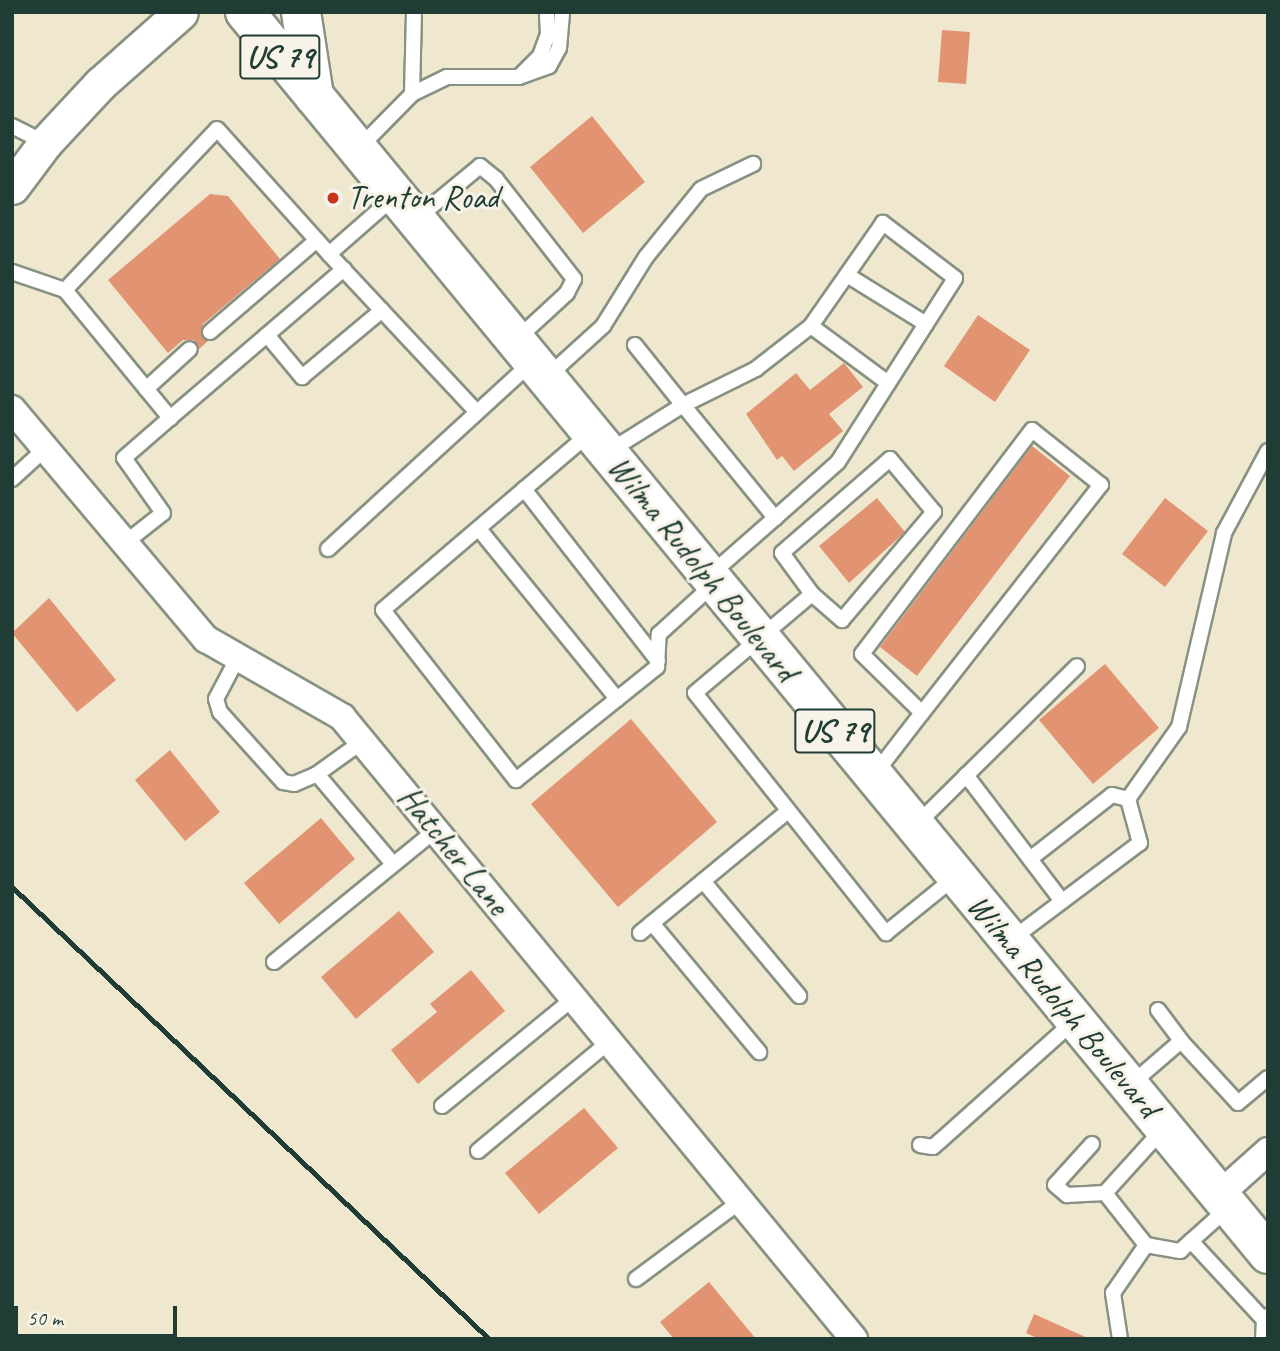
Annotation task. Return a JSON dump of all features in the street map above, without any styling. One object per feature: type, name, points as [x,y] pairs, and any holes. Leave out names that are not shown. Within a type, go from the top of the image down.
[{"type":"highway","name":"Wilma Rudolph Boulevard","points":[[245,12],[315,101],[1268,1254]]},
{"type":"highway","points":[[301,12],[315,101]]},
{"type":"street","points":[[12,187],[45,142],[100,84],[181,12]]},
{"type":"street","name":"Hatcher Lane","points":[[12,409],[206,639],[237,659],[323,705],[363,741],[854,1339]]},
{"type":"street","points":[[1224,1201],[1268,1151]]},
{"type":"lane","points":[[412,94],[414,12]]},
{"type":"lane","points":[[519,77],[540,56],[548,34],[547,12]]},
{"type":"lane","points":[[358,150],[412,94],[447,77],[519,77],[549,66],[559,48],[562,12]]},
{"type":"lane","points":[[12,126],[45,142]]},
{"type":"lane","points":[[65,289],[217,129],[477,412]]},
{"type":"lane","points":[[531,360],[603,327],[646,257],[701,189],[753,164]]},
{"type":"lane","points":[[328,549],[531,360],[574,279],[496,179],[480,166],[329,254]]},
{"type":"lane","points":[[883,223],[955,278],[838,462],[775,518],[659,634],[657,667],[516,780],[383,610],[524,489],[599,442],[756,369],[811,326],[847,275],[883,223]]},
{"type":"lane","points":[[210,332],[317,240]]},
{"type":"lane","points":[[125,543],[163,513],[124,458],[344,270]]},
{"type":"lane","points":[[12,272],[65,289],[170,418]]},
{"type":"lane","points":[[847,275],[926,324]]},
{"type":"lane","points":[[267,335],[302,377],[382,310]]},
{"type":"lane","points":[[811,326],[888,383]]},
{"type":"lane","points":[[635,345],[775,518]]},
{"type":"lane","points":[[146,389],[190,349]]},
{"type":"lane","points":[[873,776],[1101,485],[1031,430],[862,654],[922,713]]},
{"type":"lane","points":[[12,479],[45,449]]},
{"type":"lane","points":[[1128,799],[1179,727],[1224,533],[1268,451]]},
{"type":"lane","points":[[890,460],[934,512],[842,620],[812,594],[782,554],[890,460]]},
{"type":"lane","points":[[524,489],[658,661]]},
{"type":"lane","points":[[478,528],[617,699]]},
{"type":"lane","points":[[812,594],[762,640],[695,693],[886,933],[956,876]]},
{"type":"lane","points":[[237,659],[216,699],[220,712],[282,782],[294,784],[317,774],[363,741]]},
{"type":"lane","points":[[914,826],[1077,666]]},
{"type":"lane","points":[[317,774],[393,864]]},
{"type":"lane","points":[[966,775],[1062,901]]},
{"type":"lane","points":[[1030,859],[1112,795],[1128,799]]},
{"type":"lane","points":[[1009,941],[1140,843],[1128,799]]},
{"type":"lane","points":[[640,933],[788,811]]},
{"type":"lane","points":[[274,962],[436,830]]},
{"type":"lane","points":[[704,881],[799,996]]},
{"type":"lane","points":[[652,923],[759,1052]]},
{"type":"lane","points":[[442,1106],[574,998]]},
{"type":"lane","points":[[1158,1010],[1181,1041],[1237,1103],[1268,1078]]},
{"type":"lane","points":[[920,1144],[933,1147],[1075,1020]]},
{"type":"lane","points":[[478,1150],[610,1041]]},
{"type":"lane","points":[[1129,1086],[1181,1041]]},
{"type":"lane","points":[[1092,1144],[1055,1185],[1067,1195],[1105,1193],[1164,1128]]},
{"type":"lane","points":[[1105,1193],[1146,1245],[1180,1251],[1224,1201]]},
{"type":"lane","points":[[636,1279],[741,1201]]},
{"type":"lane","points":[[1191,1241],[1266,1318],[1263,1339]]},
{"type":"lane","points":[[1121,1339],[1113,1293],[1146,1245]]},
{"type":"building","points":[[942,30],[970,32],[966,84],[938,82]]},
{"type":"building","points":[[592,116],[645,182],[583,233],[530,167]]},
{"type":"building","points":[[210,194],[228,196],[280,259],[203,324],[201,334],[208,341],[199,349],[194,340],[183,340],[168,353],[108,280]]},
{"type":"building","points":[[978,315],[1030,350],[995,402],[944,366]]},
{"type":"building","points":[[844,363],[863,387],[829,414],[843,431],[794,471],[782,456],[777,460],[746,414],[796,373],[810,390]]},
{"type":"building","points":[[1032,446],[1070,476],[917,676],[880,647]]},
{"type":"building","points":[[877,498],[905,532],[849,583],[819,546]]},
{"type":"building","points":[[1165,498],[1208,531],[1165,587],[1122,554]]},
{"type":"building","points":[[49,598],[116,680],[77,712],[12,633]]},
{"type":"building","points":[[1105,664],[1159,728],[1093,784],[1039,720]]},
{"type":"building","points":[[631,719],[717,822],[618,907],[531,804]]},
{"type":"building","points":[[170,750],[220,812],[185,841],[135,780]]},
{"type":"building","points":[[321,818],[355,859],[279,924],[244,883]]},
{"type":"building","points":[[399,911],[434,952],[356,1019],[321,977]]},
{"type":"building","points":[[471,970],[505,1011],[418,1084],[391,1050],[437,1012],[430,1004]]},
{"type":"building","points":[[584,1108],[618,1148],[539,1214],[505,1173]]},
{"type":"building","points":[[709,1282],[756,1339],[674,1339],[660,1322]]},
{"type":"building","points":[[1034,1314],[1090,1339],[1039,1339],[1026,1333]]},
{"type":"railway","points":[[12,887],[489,1339]]},
{"type":"place","name":"Trenton Road","points":[[333,198]]}]
